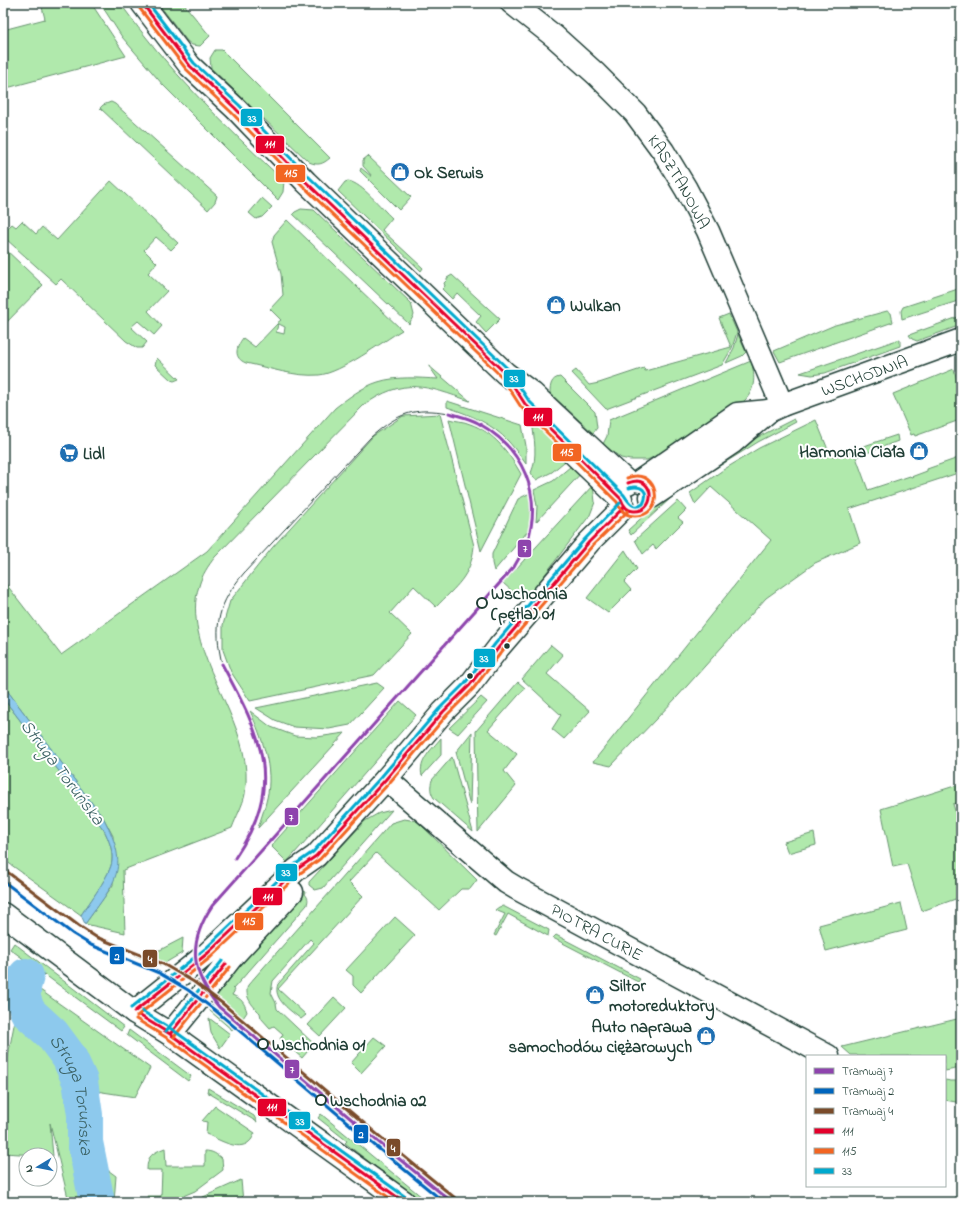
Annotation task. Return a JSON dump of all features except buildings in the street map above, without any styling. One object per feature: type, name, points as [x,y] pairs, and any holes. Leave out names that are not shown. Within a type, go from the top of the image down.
[{"type":"street","points":[[142,3],[190,66],[235,108],[306,182],[505,373],[533,394],[633,493]]},
{"type":"street","name":"KASZTANOWA","points":[[521,4],[635,113],[663,151],[708,231],[775,408]]},
{"type":"street","name":"WSCHODNIA","points":[[134,1012],[208,953],[296,870],[316,856],[386,779],[434,723],[469,686],[499,647],[633,493],[737,414],[775,408],[961,340]]},
{"type":"street","name":"PIOTRA CURIE","points":[[386,779],[506,882],[826,1055]]},
{"type":"street","name":"WSCHODNIA","points":[[170,1034],[231,958],[303,881],[316,856]]},
{"type":"street","points":[[3,914],[134,1012],[170,1034],[404,1202]]},
{"type":"green space","points":[[41,3],[91,3],[126,56],[3,89],[3,30],[45,19]]},
{"type":"green space","points":[[100,3],[120,3],[157,51],[197,96],[284,181],[283,192],[278,200],[163,85],[122,37]]},
{"type":"green space","points":[[158,3],[183,3],[210,36],[200,46],[192,45],[187,41]]},
{"type":"green space","points":[[215,50],[222,50],[330,158],[320,164],[309,162],[211,68],[210,58]]},
{"type":"green space","points":[[111,102],[217,196],[215,202],[208,210],[100,108]]},
{"type":"green space","points":[[368,156],[411,197],[399,210],[360,171],[361,168],[372,176],[363,166],[363,160]]},
{"type":"green space","points":[[111,181],[178,243],[171,250],[156,237],[144,250],[157,263],[148,273],[167,291],[148,311],[162,326],[154,335],[138,321],[131,327],[147,342],[142,348],[137,348],[126,341],[61,279],[56,284],[6,239],[6,230],[12,224],[16,227],[22,221],[36,234],[42,227],[57,240]]},
{"type":"green space","points":[[348,181],[359,186],[371,196],[392,218],[382,230],[423,268],[421,271],[338,191],[345,182]]},
{"type":"green space","points":[[262,198],[272,207],[262,217],[256,219],[249,213]]},
{"type":"green space","points":[[301,209],[314,210],[411,303],[414,315],[409,324],[293,214]]},
{"type":"green space","points":[[287,220],[402,330],[350,363],[328,373],[319,375],[301,375],[282,372],[242,361],[237,355],[237,349],[243,338],[255,347],[277,324],[276,332],[284,334],[285,327],[277,323],[281,320],[270,309],[283,295],[281,274],[272,242],[274,235]]},
{"type":"green space","points":[[3,247],[43,285],[3,326]]},
{"type":"green space","points":[[452,275],[500,319],[486,333],[476,322],[481,316],[457,293],[452,299],[442,289],[445,286],[444,283],[447,278]]},
{"type":"green space","points":[[961,288],[961,300],[902,319],[901,311],[903,307]]},
{"type":"green space","points":[[887,311],[891,313],[893,322],[780,362],[774,351],[835,325]]},
{"type":"green space","points":[[729,314],[737,332],[732,348],[722,365],[606,409],[572,373],[576,370],[589,385],[644,368],[645,371],[731,347],[719,318]]},
{"type":"green space","points":[[961,316],[961,325],[917,341],[912,339],[909,335]]},
{"type":"green space","points":[[738,334],[746,352],[742,356],[726,363],[734,348]]},
{"type":"green space","points":[[900,339],[900,346],[825,373],[812,375],[800,373]]},
{"type":"green space","points":[[157,358],[179,379],[174,381],[171,380],[155,365]]},
{"type":"green space","points":[[751,361],[754,378],[752,389],[746,399],[742,403],[662,453],[647,460],[630,460],[621,458],[603,444],[607,436],[609,420]]},
{"type":"green space","points":[[428,365],[470,401],[428,388],[403,387],[391,390],[363,406],[215,557],[208,567],[197,591],[197,625],[211,671],[237,731],[243,751],[246,772],[243,802],[232,828],[123,870],[125,933],[85,924],[113,885],[113,836],[104,819],[3,685],[3,580],[61,655],[207,551],[335,408],[361,390],[372,384],[385,380],[400,378],[438,379]]},
{"type":"green space","points":[[954,369],[961,396],[961,430],[957,421],[915,436],[914,434],[911,435],[893,394]]},
{"type":"green space","points":[[560,377],[595,412],[597,428],[593,433],[550,393],[553,381]]},
{"type":"green space","points":[[447,401],[522,425],[526,446],[526,464],[502,435],[488,425],[447,407]]},
{"type":"green space","points":[[440,414],[474,546],[470,566],[466,573],[456,587],[436,607],[414,586],[390,613],[412,634],[374,675],[250,701],[231,672],[223,650],[223,625],[230,601],[272,548],[373,436],[403,416]]},
{"type":"green space","points":[[449,419],[468,423],[494,438],[506,451],[521,474],[481,551]]},
{"type":"green space","points":[[794,419],[796,422],[758,442],[684,488],[685,480],[756,438]]},
{"type":"green space","points":[[816,420],[831,457],[897,435],[898,441],[856,457],[868,490],[910,476],[911,477],[927,471],[927,469],[961,457],[961,472],[849,509],[860,543],[815,563],[766,598],[678,696],[611,766],[593,762],[771,540],[711,487],[695,504],[690,493],[723,470],[759,448]]},
{"type":"green space","points":[[532,421],[570,457],[552,472],[536,480],[531,473],[535,454]]},
{"type":"green space","points":[[576,462],[583,471],[536,522],[537,506],[534,490],[553,481]]},
{"type":"green space","points":[[593,485],[595,502],[590,515],[524,602],[503,583]]},
{"type":"green space","points":[[530,493],[530,520],[528,531],[494,571],[492,554],[518,499]]},
{"type":"green space","points":[[667,495],[673,496],[631,535],[628,530]]},
{"type":"green space","points":[[678,501],[686,510],[678,518],[683,522],[656,549],[653,545],[643,554],[635,540]]},
{"type":"green space","points":[[625,550],[637,569],[624,582],[631,590],[608,613],[587,598]]},
{"type":"green space","points":[[551,645],[563,655],[547,674],[590,711],[564,739],[552,729],[561,715],[522,679]]},
{"type":"green space","points":[[518,682],[525,688],[488,730],[517,754],[504,771],[516,786],[478,832],[476,731]]},
{"type":"green space","points":[[377,683],[384,688],[350,725],[329,729],[294,727],[275,720],[256,708]]},
{"type":"green space","points":[[481,697],[487,702],[458,734],[449,728]]},
{"type":"green space","points":[[3,698],[104,830],[109,841],[112,857],[111,867],[81,915],[3,859]]},
{"type":"green space","points":[[400,701],[416,715],[287,862],[271,846]]},
{"type":"green space","points":[[250,711],[271,727],[295,736],[317,737],[345,733],[258,828],[267,798],[269,776],[266,753]]},
{"type":"green space","points":[[472,732],[470,805],[456,752]]},
{"type":"green space","points":[[441,738],[441,755],[422,776],[421,771],[424,760]]},
{"type":"green space","points":[[452,757],[473,832],[434,798],[431,792],[432,780]]},
{"type":"green space","points":[[961,784],[961,802],[953,804],[961,831],[961,897],[922,911],[907,864],[893,867],[881,809]]},
{"type":"green space","points":[[392,810],[323,888],[315,890],[309,885],[309,882],[365,821],[379,813]]},
{"type":"green space","points":[[404,819],[417,821],[477,880],[470,889],[461,889],[439,910],[376,853],[349,882],[363,896],[278,989],[306,1015],[301,1019],[288,1008],[280,1000],[277,989],[278,984],[314,943],[310,939],[273,981],[271,993],[277,1009],[314,1044],[302,1058],[280,1039],[283,1034],[274,1026],[270,1028],[261,1018],[260,1013],[248,997],[248,985],[391,823]]},
{"type":"green space","points":[[814,833],[816,845],[788,853],[784,842]]},
{"type":"green space","points":[[302,890],[306,892],[305,894],[308,900],[307,905],[233,989],[235,990],[232,995],[242,1001],[247,1012],[241,1021],[214,997],[219,993],[215,989]]},
{"type":"green space","points":[[901,903],[907,930],[826,951],[819,925]]},
{"type":"green space","points":[[503,906],[549,930],[548,936],[508,914],[496,936],[494,935],[505,914],[495,910]]},
{"type":"green space","points":[[395,917],[415,935],[361,993],[353,985],[353,976],[346,970]]},
{"type":"green space","points":[[556,935],[640,979],[638,982],[553,938]]},
{"type":"green space","points":[[183,938],[182,953],[160,966],[134,955],[160,950]]},
{"type":"green space","points":[[14,943],[124,1027],[121,1031],[10,949]]},
{"type":"green space","points":[[19,975],[150,1068],[135,1097],[96,1091],[94,1154],[101,1165],[116,1176],[114,1202],[69,1202],[58,1156],[58,1147],[56,1147],[50,1123],[52,1147],[18,1147],[18,1154],[3,1153],[3,1061],[7,1061],[15,1020],[30,1022]]},
{"type":"green space","points":[[334,997],[346,1008],[320,1036],[308,1025]]},
{"type":"green space","points":[[211,1003],[236,1025],[232,1030],[210,1011]]},
{"type":"green space","points":[[209,1018],[230,1034],[220,1048],[211,1033]]},
{"type":"green space","points":[[961,1018],[961,1068],[946,1071],[946,1055],[851,1055],[842,1047]]},
{"type":"green space","points":[[129,1030],[191,1076],[188,1081],[127,1035]]},
{"type":"green space","points":[[374,1037],[386,1046],[361,1073],[351,1063]]},
{"type":"green space","points":[[946,1080],[961,1083],[961,1103],[946,1100]]},
{"type":"green space","points":[[208,1088],[254,1116],[257,1122],[207,1092]]},
{"type":"green space","points":[[215,1106],[255,1133],[252,1139],[244,1145],[239,1146],[228,1144],[206,1134],[207,1122],[202,1121]]},
{"type":"green space","points":[[321,1114],[428,1202],[416,1202],[395,1182],[345,1143],[347,1141],[318,1118]]},
{"type":"green space","points":[[165,1148],[166,1166],[205,1166],[205,1151],[208,1151],[214,1153],[222,1159],[223,1170],[195,1191],[169,1202],[150,1202],[147,1196],[161,1196],[162,1170],[147,1170],[148,1161],[154,1153]]},
{"type":"green space","points":[[241,1180],[243,1202],[192,1202]]},
{"type":"water","points":[[3,685],[104,819],[112,836],[117,851],[118,864],[116,875],[111,886],[85,924],[81,915],[111,867],[112,857],[109,841],[104,830],[3,698]]},
{"type":"waterway","name":"Struga Toruńska","points":[[26,976],[23,987],[23,999],[28,1012],[52,1034],[69,1057],[80,1081],[85,1115],[85,1142],[97,1202]]},
{"type":"tram line","points":[[222,664],[218,637],[220,615],[228,595],[244,573],[371,437],[381,429],[398,417],[407,414],[426,411],[449,413]]},
{"type":"tram line","name":"7","points":[[449,413],[475,421],[494,433],[507,445],[517,459],[525,474],[530,490],[532,507],[531,525],[526,546],[514,567],[212,906],[199,933],[196,946],[196,958],[198,970],[203,982],[219,1007],[376,1140],[452,1202]]},
{"type":"tram line","name":"7","points":[[222,664],[248,714],[257,737],[262,760],[264,783],[260,806],[251,831],[235,858]]},
{"type":"tram line","name":"4","points":[[6,871],[96,937],[163,964],[194,982],[222,1003],[379,1136],[455,1198]]},
{"type":"tram line","name":"2","points":[[3,881],[73,934],[91,945],[159,973],[188,990],[216,1011],[444,1202]]},
{"type":"transit line","name":"111","points":[[142,3],[190,66],[235,108],[306,182],[505,373],[525,404],[621,499],[626,507],[632,511],[641,510],[646,507],[650,497],[647,486],[637,481],[628,483]]},
{"type":"transit line","name":"33","points":[[148,3],[194,63],[239,105],[310,178],[508,369],[529,401],[624,495],[632,505],[640,506],[643,504],[645,492],[641,488],[629,488]]},
{"type":"transit line","name":"115","points":[[138,6],[186,69],[231,112],[303,186],[501,376],[521,407],[617,502],[626,514],[635,516],[644,514],[651,510],[655,496],[654,488],[650,482],[644,477],[633,476],[627,478]]},
{"type":"transit line","name":"33","points":[[131,1008],[205,949],[293,866],[313,852],[382,776],[439,709],[465,683],[495,644],[585,539],[620,503]]},
{"type":"transit line","name":"111","points":[[134,1012],[208,953],[296,870],[316,856],[386,779],[443,712],[469,686],[499,647],[589,542],[624,507]]},
{"type":"transit line","name":"115","points":[[137,1016],[211,957],[299,874],[320,859],[390,782],[447,715],[473,689],[503,650],[593,545],[628,511]]},
{"type":"transit line","name":"33","points":[[166,1031],[222,961]]},
{"type":"transit line","name":"111","points":[[170,1034],[226,964]]},
{"type":"transit line","name":"115","points":[[174,1037],[230,967]]},
{"type":"transit line","name":"33","points":[[142,1011],[173,1030],[407,1198]]},
{"type":"transit line","name":"111","points":[[139,1015],[170,1034],[404,1202]]},
{"type":"transit line","name":"115","points":[[136,1019],[167,1038],[395,1202]]},
{"type":"place","name":"Ok Serwis","points":[[400,172]]},
{"type":"place","name":"Wulkan","points":[[556,305]]},
{"type":"place","name":"Harmonia Ciała","points":[[919,451]]},
{"type":"place","name":"Lidl","points":[[69,453]]},
{"type":"place","name":"Wschodnia (pętla) 01","points":[[482,603]]},
{"type":"place","name":"Siltor motoreduktory","points":[[595,995]]},
{"type":"place","name":"Auto naprawa samochodów ciężarowych","points":[[706,1036]]},
{"type":"place","name":"Wschodnia 01","points":[[263,1044]]},
{"type":"place","name":"Wschodnia 02","points":[[321,1100]]}]
